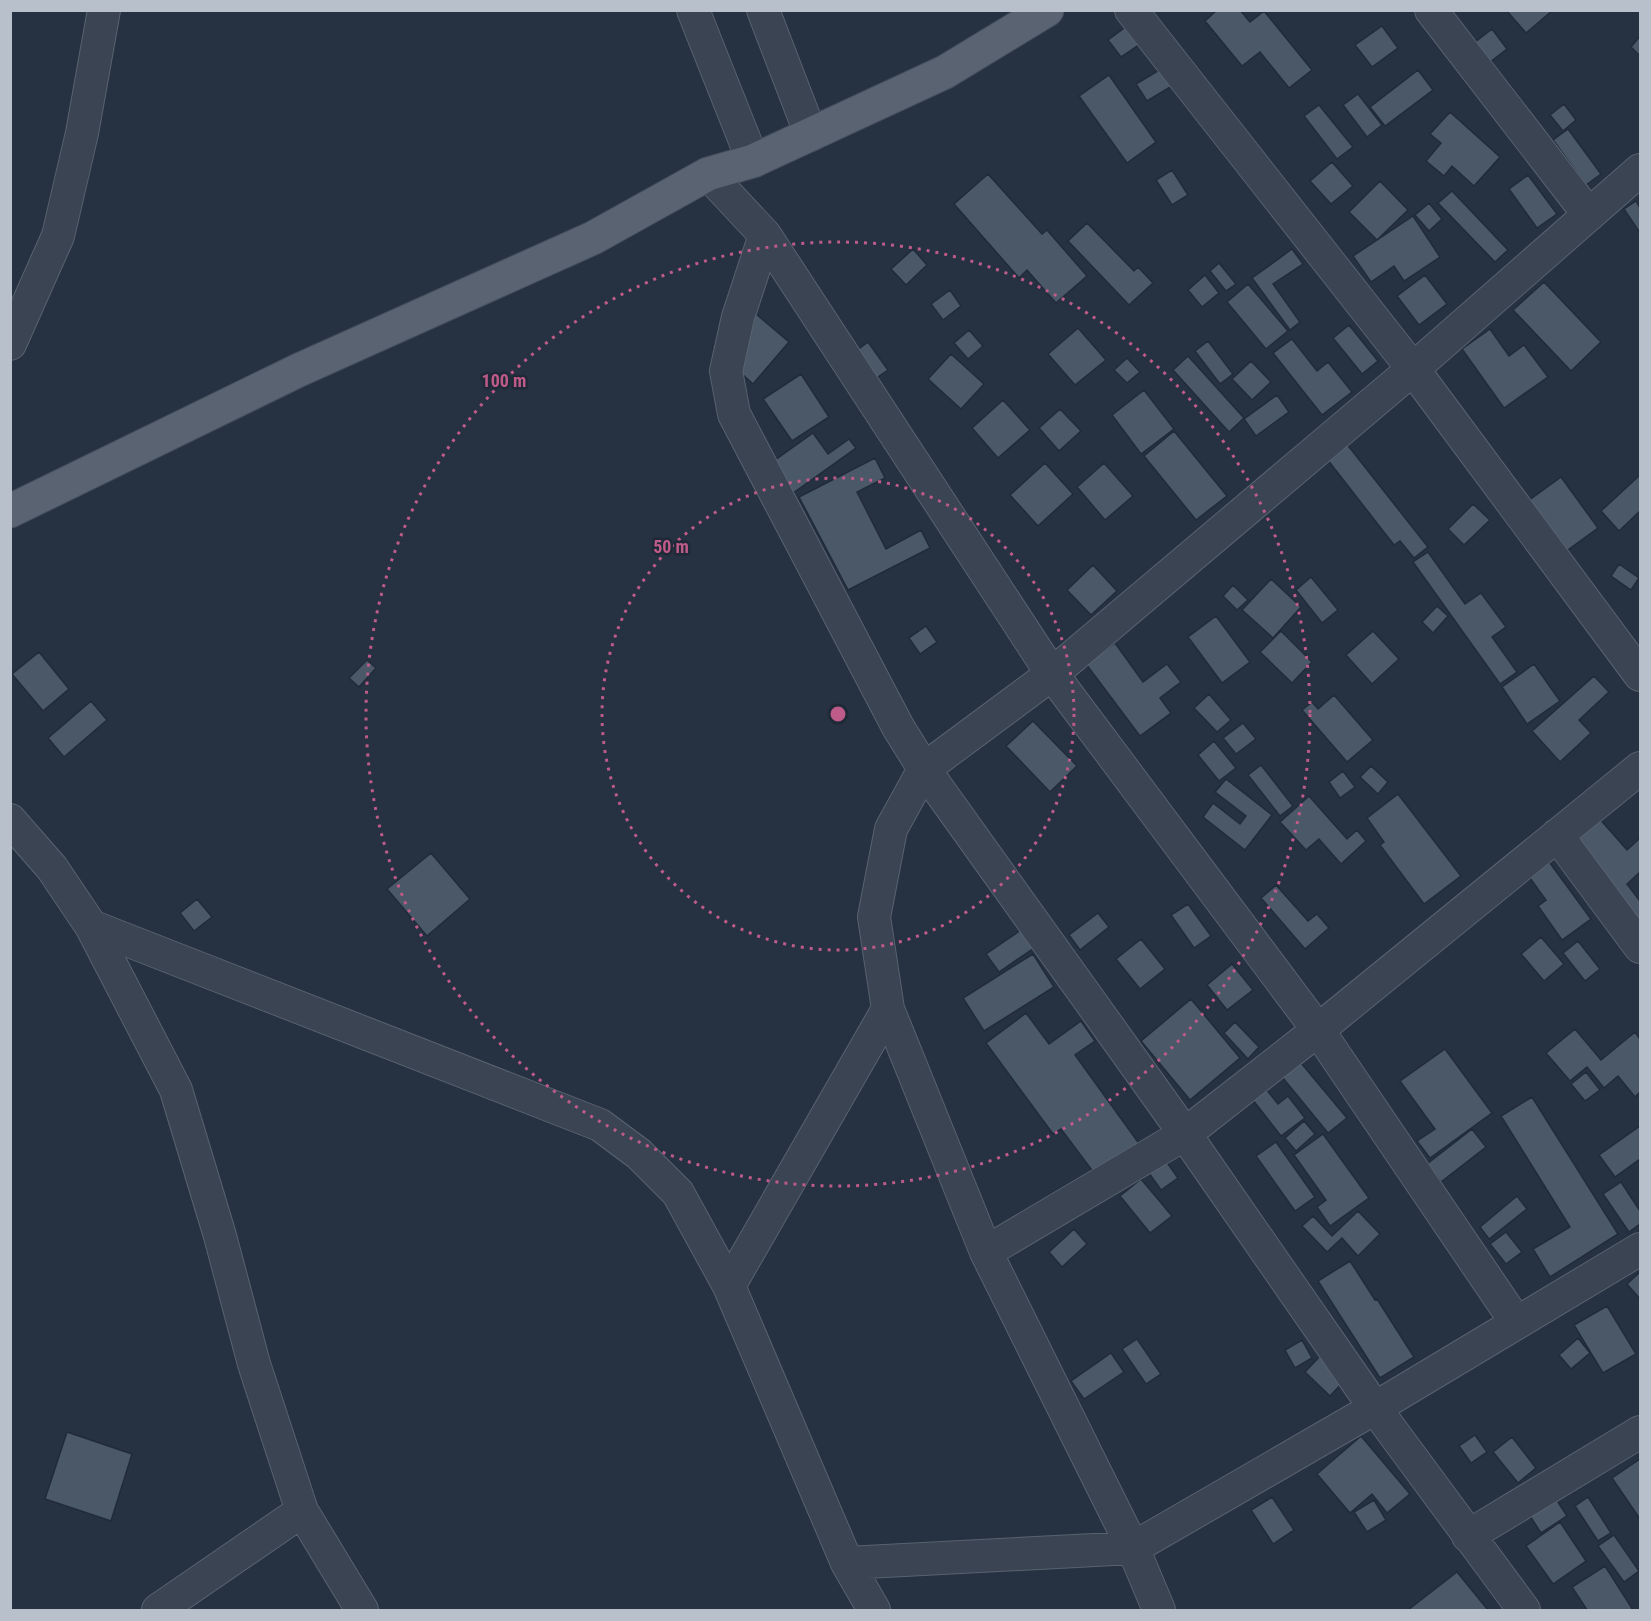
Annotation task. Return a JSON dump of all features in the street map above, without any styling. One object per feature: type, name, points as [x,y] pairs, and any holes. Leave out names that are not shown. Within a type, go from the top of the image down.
[{"type":"main road","points":[[10,511],[299,370],[593,238],[708,174],[753,161],[945,72],[1047,10]]},
{"type":"street","points":[[10,344],[58,236],[82,133],[105,10]]},
{"type":"street","points":[[693,10],[753,161]]},
{"type":"street","points":[[763,10],[811,135]]},
{"type":"street","points":[[1131,10],[1413,369],[1641,675]]},
{"type":"street","points":[[1431,10],[1589,215]]},
{"type":"street","points":[[1159,1611],[1133,1548],[986,1252],[888,1009],[874,917],[891,829],[924,769],[1052,674],[1413,369],[1641,170]]},
{"type":"street","points":[[708,174],[765,235],[1052,674],[1318,1030],[1516,1322]]},
{"type":"street","points":[[765,235],[738,317],[726,371],[734,414],[898,727],[924,769],[1185,1134],[1375,1408],[1524,1611]]},
{"type":"street","points":[[986,1252],[1185,1134],[1318,1030],[1641,768]]},
{"type":"street","points":[[10,820],[52,868],[92,926],[176,1090],[220,1236],[254,1364],[302,1511],[362,1611]]},
{"type":"street","points":[[1557,835],[1641,947]]},
{"type":"street","points":[[92,926],[600,1125],[639,1154],[678,1193],[729,1286],[847,1563],[874,1611]]},
{"type":"street","points":[[729,1286],[888,1009]]},
{"type":"street","points":[[847,1563],[1133,1548],[1375,1408],[1641,1249]]},
{"type":"street","points":[[1468,1536],[1641,1432]]},
{"type":"street","points":[[158,1611],[302,1511]]},
{"type":"building","points":[[1217,10],[1240,10],[1250,22],[1264,11],[1312,70],[1289,88],[1260,52],[1242,66],[1205,21]]},
{"type":"building","points":[[1506,10],[1553,10],[1526,33]]},
{"type":"building","points":[[1127,26],[1140,44],[1121,57],[1108,40]]},
{"type":"building","points":[[1382,26],[1398,48],[1372,67],[1355,45]]},
{"type":"building","points":[[1492,29],[1507,49],[1485,66],[1470,46]]},
{"type":"building","points":[[1640,36],[1640,56],[1631,47]]},
{"type":"building","points":[[1161,69],[1172,86],[1147,101],[1136,84]]},
{"type":"building","points":[[1418,70],[1433,90],[1385,126],[1370,107]]},
{"type":"building","points":[[1109,75],[1156,142],[1127,163],[1079,96]]},
{"type":"building","points":[[1358,94],[1382,125],[1367,137],[1343,105]]},
{"type":"building","points":[[1564,104],[1576,120],[1563,131],[1550,115]]},
{"type":"building","points":[[1319,105],[1353,147],[1337,159],[1304,116]]},
{"type":"building","points":[[1450,112],[1500,157],[1474,186],[1452,166],[1444,176],[1426,161],[1441,143],[1430,134]]},
{"type":"building","points":[[1568,129],[1601,174],[1586,185],[1553,140]]},
{"type":"building","points":[[1332,162],[1353,186],[1331,204],[1310,181]]},
{"type":"building","points":[[1172,170],[1188,195],[1172,205],[1156,180]]},
{"type":"building","points":[[988,174],[1042,234],[1047,230],[1087,276],[1056,303],[1027,270],[1019,278],[954,204]]},
{"type":"building","points":[[1528,175],[1557,214],[1537,228],[1509,189]]},
{"type":"building","points":[[1380,181],[1408,210],[1377,240],[1349,212]]},
{"type":"building","points":[[1452,191],[1508,250],[1495,262],[1438,203]]},
{"type":"building","points":[[1636,201],[1640,208],[1640,233],[1624,209]]},
{"type":"building","points":[[1429,203],[1442,219],[1429,231],[1415,215]]},
{"type":"building","points":[[1413,216],[1440,257],[1404,281],[1394,266],[1371,282],[1353,256]]},
{"type":"building","points":[[1087,223],[1134,271],[1138,267],[1153,283],[1129,305],[1068,241]]},
{"type":"building","points":[[913,249],[927,265],[906,285],[891,269]]},
{"type":"building","points":[[1292,249],[1303,264],[1273,284],[1300,322],[1290,330],[1252,278]]},
{"type":"building","points":[[1219,263],[1236,284],[1226,291],[1210,271]]},
{"type":"building","points":[[1205,275],[1219,293],[1202,307],[1188,290]]},
{"type":"building","points":[[1425,275],[1447,304],[1419,325],[1397,296]]},
{"type":"building","points":[[1544,282],[1601,342],[1571,371],[1513,310]]},
{"type":"building","points":[[1248,284],[1288,331],[1266,349],[1227,302]]},
{"type":"building","points":[[950,290],[961,306],[943,320],[931,304]]},
{"type":"building","points":[[748,307],[789,342],[753,384],[712,347]]},
{"type":"building","points":[[1349,325],[1378,361],[1362,374],[1333,338]]},
{"type":"building","points":[[1078,328],[1106,360],[1075,385],[1048,354]]},
{"type":"building","points":[[1490,329],[1509,356],[1524,345],[1548,377],[1504,408],[1462,349]]},
{"type":"building","points":[[969,330],[983,346],[968,359],[954,343]]},
{"type":"building","points":[[1292,339],[1317,371],[1328,362],[1352,392],[1322,415],[1273,353]]},
{"type":"building","points":[[1208,341],[1233,374],[1220,384],[1195,351]]},
{"type":"building","points":[[868,342],[888,370],[875,379],[856,351]]},
{"type":"building","points":[[951,354],[984,384],[961,409],[928,379]]},
{"type":"building","points":[[1188,356],[1244,418],[1229,432],[1173,370]]},
{"type":"building","points":[[1127,358],[1140,372],[1127,383],[1114,370]]},
{"type":"building","points":[[1251,361],[1271,382],[1252,400],[1232,379]]},
{"type":"building","points":[[801,374],[829,417],[792,441],[763,399]]},
{"type":"building","points":[[1144,390],[1174,429],[1141,454],[1112,415]]},
{"type":"building","points":[[1277,395],[1289,412],[1256,436],[1244,419]]},
{"type":"building","points":[[1003,400],[1030,430],[998,458],[972,428]]},
{"type":"building","points":[[1060,409],[1081,431],[1059,451],[1039,428]]},
{"type":"building","points":[[1174,431],[1227,496],[1196,520],[1144,456]]},
{"type":"building","points":[[813,433],[828,454],[849,439],[856,448],[786,498],[764,468]]},
{"type":"building","points":[[1346,443],[1428,547],[1414,558],[1400,541],[1394,545],[1327,459]]},
{"type":"building","points":[[875,458],[885,478],[857,492],[886,549],[921,530],[930,548],[848,590],[799,497]]},
{"type":"building","points":[[1045,463],[1073,494],[1038,526],[1010,495]]},
{"type":"building","points":[[1104,463],[1133,496],[1105,520],[1077,487]]},
{"type":"building","points":[[1640,475],[1640,511],[1619,531],[1601,511]]},
{"type":"building","points":[[1561,477],[1598,528],[1565,552],[1528,501]]},
{"type":"building","points":[[1473,504],[1490,520],[1464,545],[1448,529]]},
{"type":"building","points":[[1428,552],[1465,604],[1481,593],[1506,627],[1492,637],[1517,672],[1500,684],[1413,562]]},
{"type":"building","points":[[1619,564],[1639,578],[1631,590],[1611,576]]},
{"type":"building","points":[[1093,565],[1117,591],[1091,615],[1067,590]]},
{"type":"building","points":[[1311,577],[1338,610],[1322,623],[1296,590]]},
{"type":"building","points":[[1271,579],[1301,607],[1273,638],[1242,610]]},
{"type":"building","points":[[1233,585],[1248,600],[1237,610],[1223,596]]},
{"type":"building","points":[[1437,606],[1448,616],[1433,633],[1422,622]]},
{"type":"building","points":[[1216,616],[1250,662],[1222,683],[1188,637]]},
{"type":"building","points":[[926,626],[937,642],[920,654],[909,638]]},
{"type":"building","points":[[1281,631],[1312,662],[1292,683],[1260,652]]},
{"type":"building","points":[[1373,631],[1399,659],[1372,684],[1346,655]]},
{"type":"building","points":[[1115,643],[1143,682],[1167,664],[1181,682],[1160,698],[1171,713],[1140,736],[1086,664]]},
{"type":"building","points":[[39,652],[69,689],[43,711],[12,674]]},
{"type":"building","points":[[367,660],[376,668],[359,687],[349,678]]},
{"type":"building","points":[[1534,664],[1560,701],[1527,724],[1502,687]]},
{"type":"building","points":[[1594,676],[1609,692],[1579,720],[1591,733],[1560,762],[1532,731]]},
{"type":"building","points":[[1209,694],[1231,720],[1217,732],[1194,708]]},
{"type":"building","points":[[1334,695],[1373,740],[1347,762],[1302,710],[1312,702],[1318,709]]},
{"type":"building","points":[[91,701],[107,720],[64,757],[48,738]]},
{"type":"building","points":[[1033,721],[1077,766],[1050,792],[1006,746]]},
{"type":"building","points":[[1243,723],[1256,739],[1236,754],[1223,738]]},
{"type":"building","points":[[1214,741],[1236,768],[1219,781],[1198,755]]},
{"type":"building","points":[[1261,765],[1293,806],[1280,816],[1248,775]]},
{"type":"building","points":[[1371,766],[1388,782],[1378,794],[1360,777]]},
{"type":"building","points":[[1343,771],[1355,787],[1340,798],[1329,782]]},
{"type":"building","points":[[1226,779],[1272,815],[1245,850],[1203,817],[1213,803],[1240,824],[1246,816],[1215,792]]},
{"type":"building","points":[[1398,794],[1461,876],[1424,904],[1380,845],[1384,842],[1367,818]]},
{"type":"building","points":[[1309,796],[1347,839],[1357,830],[1366,841],[1341,864],[1319,839],[1306,850],[1280,822]]},
{"type":"building","points":[[1598,817],[1627,850],[1640,838],[1640,872],[1627,884],[1640,901],[1638,921],[1569,842]]},
{"type":"building","points":[[431,853],[470,899],[427,936],[387,889]]},
{"type":"building","points":[[1547,859],[1591,919],[1562,940],[1538,906],[1546,900],[1527,874]]},
{"type":"building","points":[[1276,885],[1308,921],[1317,914],[1329,928],[1305,949],[1261,898]]},
{"type":"building","points":[[197,899],[212,917],[194,931],[180,913]]},
{"type":"building","points":[[1188,904],[1211,936],[1194,948],[1171,915]]},
{"type":"building","points":[[1098,913],[1109,927],[1080,950],[1069,935]]},
{"type":"building","points":[[1021,930],[1034,948],[999,972],[986,954]]},
{"type":"building","points":[[1541,937],[1564,964],[1544,981],[1521,954]]},
{"type":"building","points":[[1141,939],[1165,969],[1140,989],[1116,959]]},
{"type":"building","points":[[1578,941],[1600,969],[1585,981],[1563,953]]},
{"type":"building","points":[[1033,954],[1054,987],[984,1031],[963,998]]},
{"type":"building","points":[[1232,964],[1253,990],[1227,1010],[1207,985]]},
{"type":"building","points":[[1191,999],[1240,1058],[1190,1100],[1141,1041]]},
{"type":"building","points":[[1026,1013],[1049,1044],[1081,1021],[1095,1041],[1075,1055],[1143,1149],[1100,1181],[1061,1129],[1053,1134],[986,1043]]},
{"type":"building","points":[[1235,1022],[1259,1047],[1248,1059],[1224,1033]]},
{"type":"building","points":[[1575,1029],[1601,1060],[1635,1032],[1640,1039],[1640,1092],[1635,1097],[1618,1076],[1604,1088],[1587,1067],[1570,1081],[1546,1053]]},
{"type":"building","points":[[1445,1049],[1492,1113],[1430,1158],[1417,1141],[1435,1129],[1400,1081]]},
{"type":"building","points":[[1296,1057],[1347,1118],[1328,1133],[1278,1072]]},
{"type":"building","points":[[1586,1072],[1600,1090],[1585,1101],[1571,1084]]},
{"type":"building","points":[[1262,1084],[1278,1104],[1288,1096],[1305,1118],[1281,1136],[1249,1095]]},
{"type":"building","points":[[1532,1097],[1618,1234],[1550,1277],[1533,1249],[1570,1227],[1501,1116]]},
{"type":"building","points":[[1304,1121],[1315,1134],[1296,1151],[1285,1138]]},
{"type":"building","points":[[1640,1126],[1640,1159],[1615,1177],[1599,1155]]},
{"type":"building","points":[[1472,1129],[1486,1147],[1441,1182],[1427,1164]]},
{"type":"building","points":[[1323,1134],[1369,1198],[1330,1226],[1317,1207],[1326,1200],[1294,1155]]},
{"type":"building","points":[[1276,1142],[1315,1197],[1295,1211],[1256,1156]]},
{"type":"building","points":[[1166,1161],[1178,1178],[1161,1190],[1149,1173]]},
{"type":"building","points":[[1141,1179],[1172,1216],[1150,1233],[1120,1196]]},
{"type":"building","points":[[1621,1182],[1640,1211],[1640,1224],[1629,1232],[1603,1194]]},
{"type":"building","points":[[1517,1196],[1527,1209],[1489,1239],[1480,1227]]},
{"type":"building","points":[[1358,1211],[1380,1234],[1358,1256],[1342,1238],[1327,1252],[1302,1226],[1313,1216],[1332,1236]]},
{"type":"building","points":[[1074,1229],[1087,1244],[1062,1267],[1049,1252]]},
{"type":"building","points":[[1506,1232],[1522,1252],[1506,1264],[1490,1244]]},
{"type":"building","points":[[1350,1261],[1414,1357],[1380,1378],[1318,1281]]},
{"type":"building","points":[[1640,1272],[1640,1299],[1627,1284]]},
{"type":"building","points":[[1607,1306],[1636,1354],[1603,1373],[1574,1325]]},
{"type":"building","points":[[1578,1338],[1590,1353],[1571,1369],[1559,1355]]},
{"type":"building","points":[[1137,1339],[1161,1374],[1146,1384],[1122,1349]]},
{"type":"building","points":[[1302,1340],[1312,1358],[1295,1368],[1285,1350]]},
{"type":"building","points":[[1111,1353],[1124,1372],[1084,1399],[1071,1381]]},
{"type":"building","points":[[1323,1353],[1348,1377],[1330,1396],[1305,1372]]},
{"type":"building","points":[[67,1432],[132,1454],[111,1521],[45,1499]]},
{"type":"building","points":[[1475,1435],[1487,1452],[1471,1463],[1459,1446]]},
{"type":"building","points":[[1361,1436],[1410,1494],[1387,1513],[1372,1494],[1350,1513],[1317,1474]]},
{"type":"building","points":[[1512,1437],[1536,1468],[1518,1483],[1493,1452]]},
{"type":"building","points":[[1640,1459],[1640,1519],[1612,1478]]},
{"type":"building","points":[[1272,1497],[1294,1530],[1273,1544],[1251,1510]]},
{"type":"building","points":[[1588,1497],[1611,1533],[1598,1541],[1575,1506]]},
{"type":"building","points":[[1556,1499],[1567,1516],[1541,1533],[1530,1516]]},
{"type":"building","points":[[1374,1500],[1386,1520],[1367,1532],[1354,1512]]},
{"type":"building","points":[[1560,1522],[1586,1561],[1553,1584],[1526,1546]]},
{"type":"building","points":[[1614,1535],[1639,1571],[1624,1582],[1598,1546]]},
{"type":"building","points":[[1605,1566],[1633,1610],[1587,1610],[1572,1587]]},
{"type":"building","points":[[1457,1572],[1488,1610],[1408,1610]]}]
